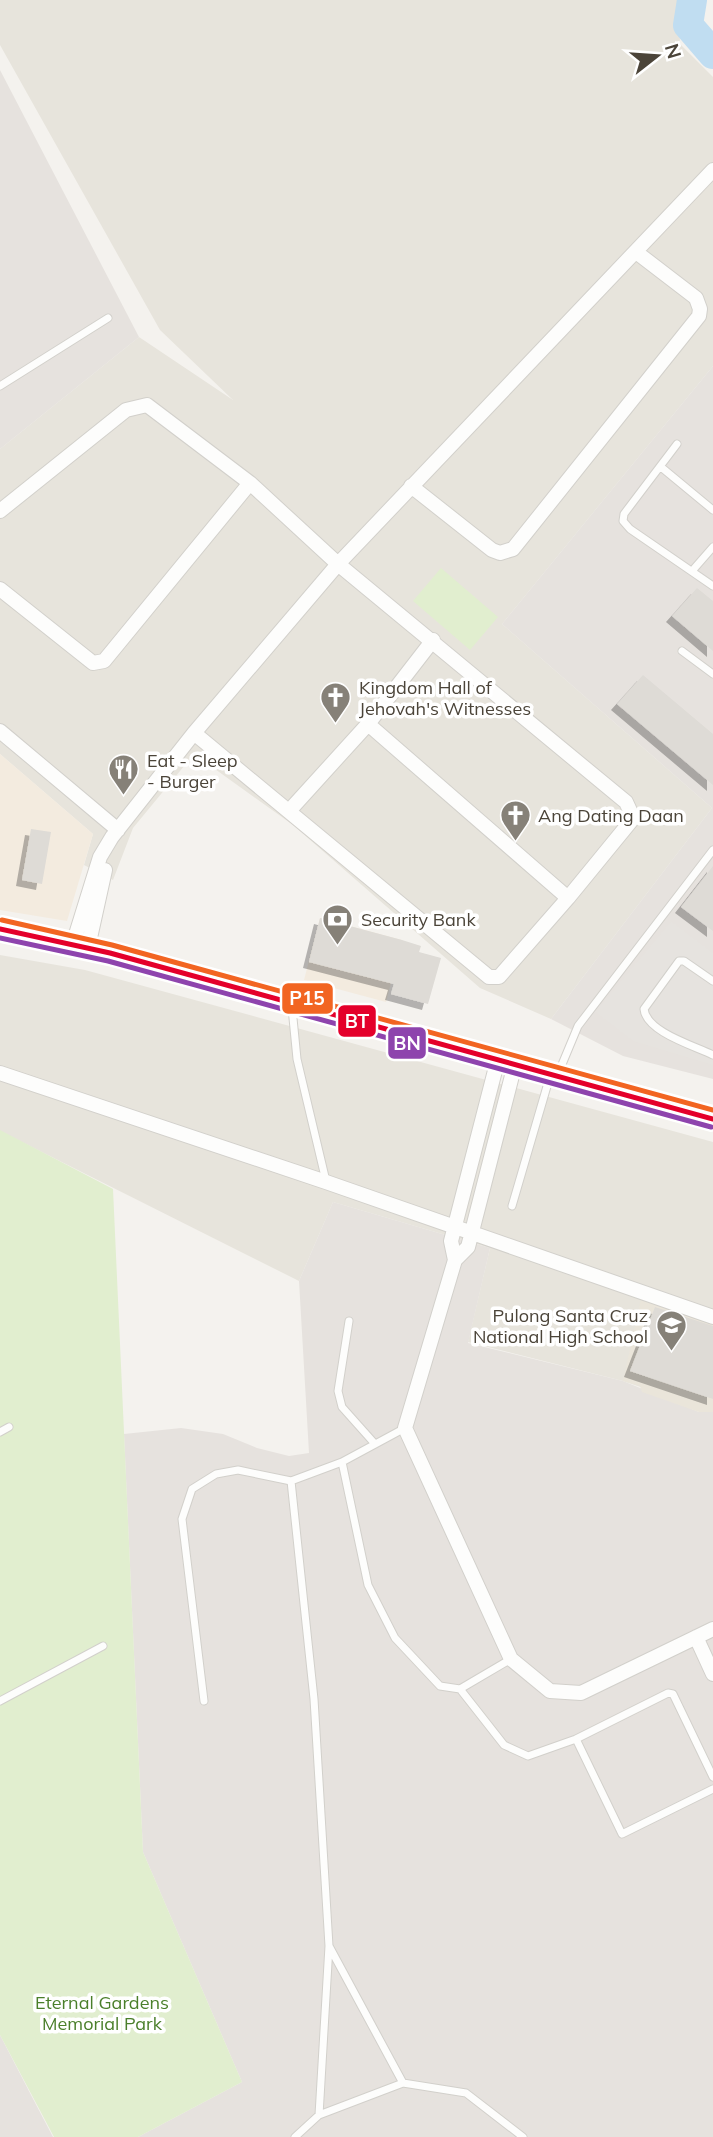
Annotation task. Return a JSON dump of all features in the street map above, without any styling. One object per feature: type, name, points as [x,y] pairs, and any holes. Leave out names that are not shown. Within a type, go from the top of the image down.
[{"type":"main road","points":[[0,929],[80,946],[713,1119]]},
{"type":"street","points":[[80,946],[108,859],[108,845],[194,733],[338,564],[711,177]]},
{"type":"street","points":[[411,486],[492,550],[500,553],[513,550],[699,316],[700,309],[696,298],[636,252]]},
{"type":"street","points":[[0,511],[126,410],[147,405],[250,483],[338,564],[626,802],[632,815],[631,821],[499,977],[489,977],[194,733]]},
{"type":"street","points":[[0,589],[93,663],[104,661],[250,483]]},
{"type":"street","points":[[289,811],[368,724],[433,640]]},
{"type":"street","points":[[368,724],[568,898]]},
{"type":"street","points":[[0,732],[117,830]]},
{"type":"street","points":[[455,1260],[451,1241],[454,1227],[507,1061]]},
{"type":"street","points":[[507,1061],[472,1233],[468,1247],[455,1260],[405,1428],[510,1659],[550,1691],[581,1693],[713,1629]]},
{"type":"street","points":[[0,1073],[326,1182],[713,1317]]},
{"type":"street","points":[[696,1637],[713,1674]]},
{"type":"lane","points":[[0,386],[108,318]]},
{"type":"lane","points":[[677,444],[624,514],[623,522],[713,586]]},
{"type":"lane","points":[[661,467],[713,510]]},
{"type":"lane","points":[[692,571],[713,547]]},
{"type":"lane","points":[[682,651],[713,674]]},
{"type":"lane","points":[[512,1206],[554,1074],[578,1026],[713,850]]},
{"type":"lane","points":[[713,981],[684,961],[679,961],[644,1009],[648,1022],[673,1038],[713,1055]]},
{"type":"lane","points":[[291,1003],[297,1059],[326,1182]]},
{"type":"lane","points":[[349,1321],[338,1391],[342,1407],[376,1444]]},
{"type":"lane","points":[[0,1432],[9,1427]]},
{"type":"lane","points":[[204,1701],[182,1519],[192,1489],[216,1474],[238,1470],[291,1481],[342,1462],[405,1428]]},
{"type":"lane","points":[[342,1462],[368,1585],[395,1638],[440,1686],[460,1689],[510,1659]]},
{"type":"lane","points":[[291,1481],[314,1699],[329,1946],[319,2115]]},
{"type":"lane","points":[[1,1698],[103,1646]]},
{"type":"lane","points":[[460,1689],[503,1745],[527,1756],[576,1740],[668,1693],[673,1694],[713,1777]]},
{"type":"lane","points":[[576,1740],[622,1834],[713,1789]]},
{"type":"lane","points":[[329,1946],[403,2083]]},
{"type":"lane","points":[[295,2137],[319,2115],[403,2083],[466,2093],[523,2137]]},
{"type":"shaded area","points":[[0,0],[679,0],[680,44],[713,77],[713,366],[502,624],[712,808],[551,1019],[480,988],[293,825],[194,754],[133,828],[113,880],[84,865],[93,834],[0,754],[0,449],[139,337],[233,400],[160,330],[0,45]]},
{"type":"shaded area","points":[[0,70],[139,337],[0,449]]},
{"type":"shaded area","points":[[713,366],[713,1079],[623,1056],[551,1019],[712,808],[502,624]]},
{"type":"shaded area","points":[[0,754],[93,834],[67,921],[0,910]]},
{"type":"shaded area","points":[[320,918],[402,940],[386,1002],[304,980]]},
{"type":"shaded area","points":[[671,921],[713,953],[713,1065],[633,1041],[595,1012]]},
{"type":"shaded area","points":[[0,955],[85,970],[713,1142],[713,1412],[623,1381],[468,1342],[490,1248],[333,1202],[299,1281],[0,1131]]},
{"type":"shaded area","points":[[333,1202],[490,1248],[468,1343],[623,1381],[699,1412],[713,1412],[713,2137],[138,2137],[242,2082],[143,1852],[124,1434],[181,1428],[223,1434],[257,1448],[289,1456],[309,1453],[299,1281]]},
{"type":"shaded area","name":"Pulong Santa Cruz National High School","points":[[642,1295],[713,1323],[713,1412],[699,1412],[642,1392],[640,1386],[623,1381]]},
{"type":"shaded area","points":[[0,2035],[31,2095],[53,2137],[0,2137]]},
{"type":"green space","points":[[441,568],[498,617],[470,650],[413,601]]},
{"type":"green space","name":"Eternal Gardens Memorial Park","points":[[0,1130],[113,1189],[143,1852],[242,2082],[138,2137],[54,2137],[0,2035]]},
{"type":"building","points":[[697,588],[713,601],[713,651],[672,616]]},
{"type":"building","points":[[643,675],[713,734],[713,785],[617,704]]},
{"type":"building","points":[[31,829],[51,832],[42,884],[22,880]]},
{"type":"building","points":[[713,866],[713,931],[681,907]]},
{"type":"building","points":[[320,918],[421,946],[419,952],[441,958],[428,1004],[391,994],[394,984],[309,962]]},
{"type":"building","name":"Pulong Santa Cruz National High School","points":[[655,1307],[713,1326],[713,1399],[630,1371]]},
{"type":"waterway","points":[[692,0],[688,25],[713,54]]},
{"type":"transit line","name":"P15","points":[[2,920],[112,945],[713,1110]]},
{"type":"transit line","name":"BT","points":[[0,929],[110,953],[713,1119]]},
{"type":"transit line","name":"BN","points":[[0,938],[108,961],[711,1127]]},
{"type":"place","name":"Kingdom Hall of Jehovah's Witnesses","points":[[336,724]]},
{"type":"place","name":"Eat - Sleep - Burger","points":[[124,797]]},
{"type":"place","name":"Ang Dating Daan","points":[[515,842]]},
{"type":"place","name":"Security Bank","points":[[338,946]]},
{"type":"place","name":"Pulong Santa Cruz National High School","points":[[671,1352]]}]
